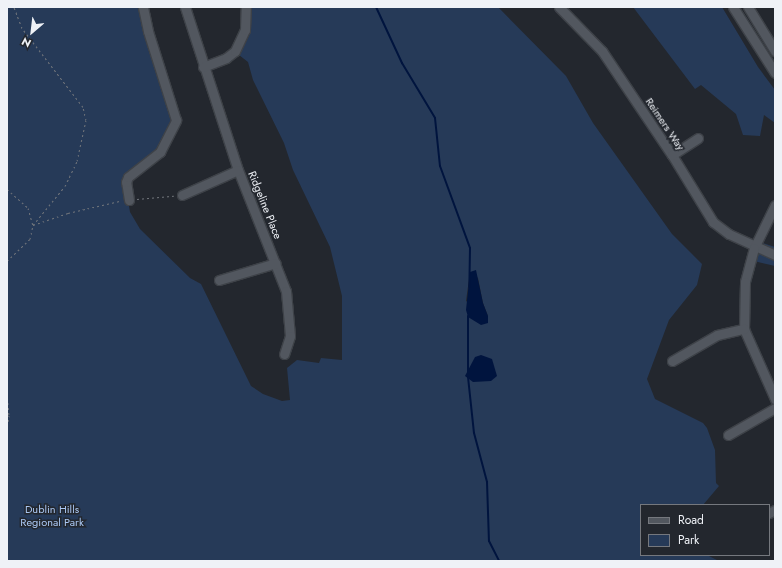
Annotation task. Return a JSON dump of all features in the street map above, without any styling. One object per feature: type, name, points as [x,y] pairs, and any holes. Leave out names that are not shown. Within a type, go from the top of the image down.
[{"type":"street","points":[[129,200],[126,182],[128,177],[160,152],[176,120],[148,31],[143,7]]},
{"type":"street","name":"Ridgeline Place","points":[[185,7],[203,67],[238,170],[286,291],[290,336],[284,354]]},
{"type":"street","points":[[203,67],[226,58],[235,51],[245,30],[246,7]]},
{"type":"street","name":"Reimers Way","points":[[560,7],[602,51],[672,155],[713,222],[729,234],[754,248],[775,255]]},
{"type":"street","points":[[733,7],[775,73]]},
{"type":"street","points":[[748,7],[775,51]]},
{"type":"street","points":[[672,155],[698,138]]},
{"type":"street","points":[[182,195],[238,170]]},
{"type":"street","points":[[775,205],[754,248],[745,282],[744,329],[775,399]]},
{"type":"street","points":[[219,280],[276,263]]},
{"type":"street","points":[[672,361],[717,335],[744,329]]},
{"type":"street","points":[[728,435],[775,408]]},
{"type":"path","points":[[7,261],[30,239],[33,225],[65,186],[77,161],[86,120],[84,106],[22,28],[14,7]]},
{"type":"path","points":[[7,189],[28,208],[33,225]]},
{"type":"path","points":[[33,225],[68,213],[129,200],[182,195]]},
{"type":"path","points":[[7,393],[9,415],[7,429]]},
{"type":"green space","name":"Dublin Hills Regional Park","points":[[7,7],[142,7],[175,119],[158,151],[125,183],[130,212],[140,229],[190,278],[201,284],[251,386],[263,394],[282,401],[290,400],[287,368],[297,360],[319,363],[321,358],[342,360],[342,296],[330,247],[293,170],[284,143],[253,80],[248,62],[239,55],[249,36],[252,7],[498,7],[566,76],[593,123],[672,234],[702,264],[697,285],[669,320],[647,379],[655,399],[703,423],[707,428],[715,450],[716,483],[719,486],[704,504],[640,504],[640,556],[709,556],[719,561],[7,561]],"holes":[[[470,272],[478,278],[483,303],[488,316],[466,301]]]},
{"type":"green space","points":[[633,7],[722,7],[758,67],[775,90],[775,123],[764,115],[760,136],[743,135],[736,114],[701,85],[695,89]]},
{"type":"green space","points":[[760,242],[775,247],[775,266],[754,261]]},
{"type":"shaded area","points":[[476,270],[483,303],[488,316],[488,323],[481,325],[468,317],[466,310],[470,272]]},
{"type":"shaded area","points":[[481,355],[492,359],[497,376],[491,381],[473,382],[465,376],[475,357]]},
{"type":"waterway","points":[[376,7],[402,63],[435,118],[440,166],[470,248],[469,287]]},
{"type":"waterway","points":[[468,316],[468,373]]},
{"type":"waterway","points":[[468,377],[474,433],[487,482],[489,541],[499,561]]}]
